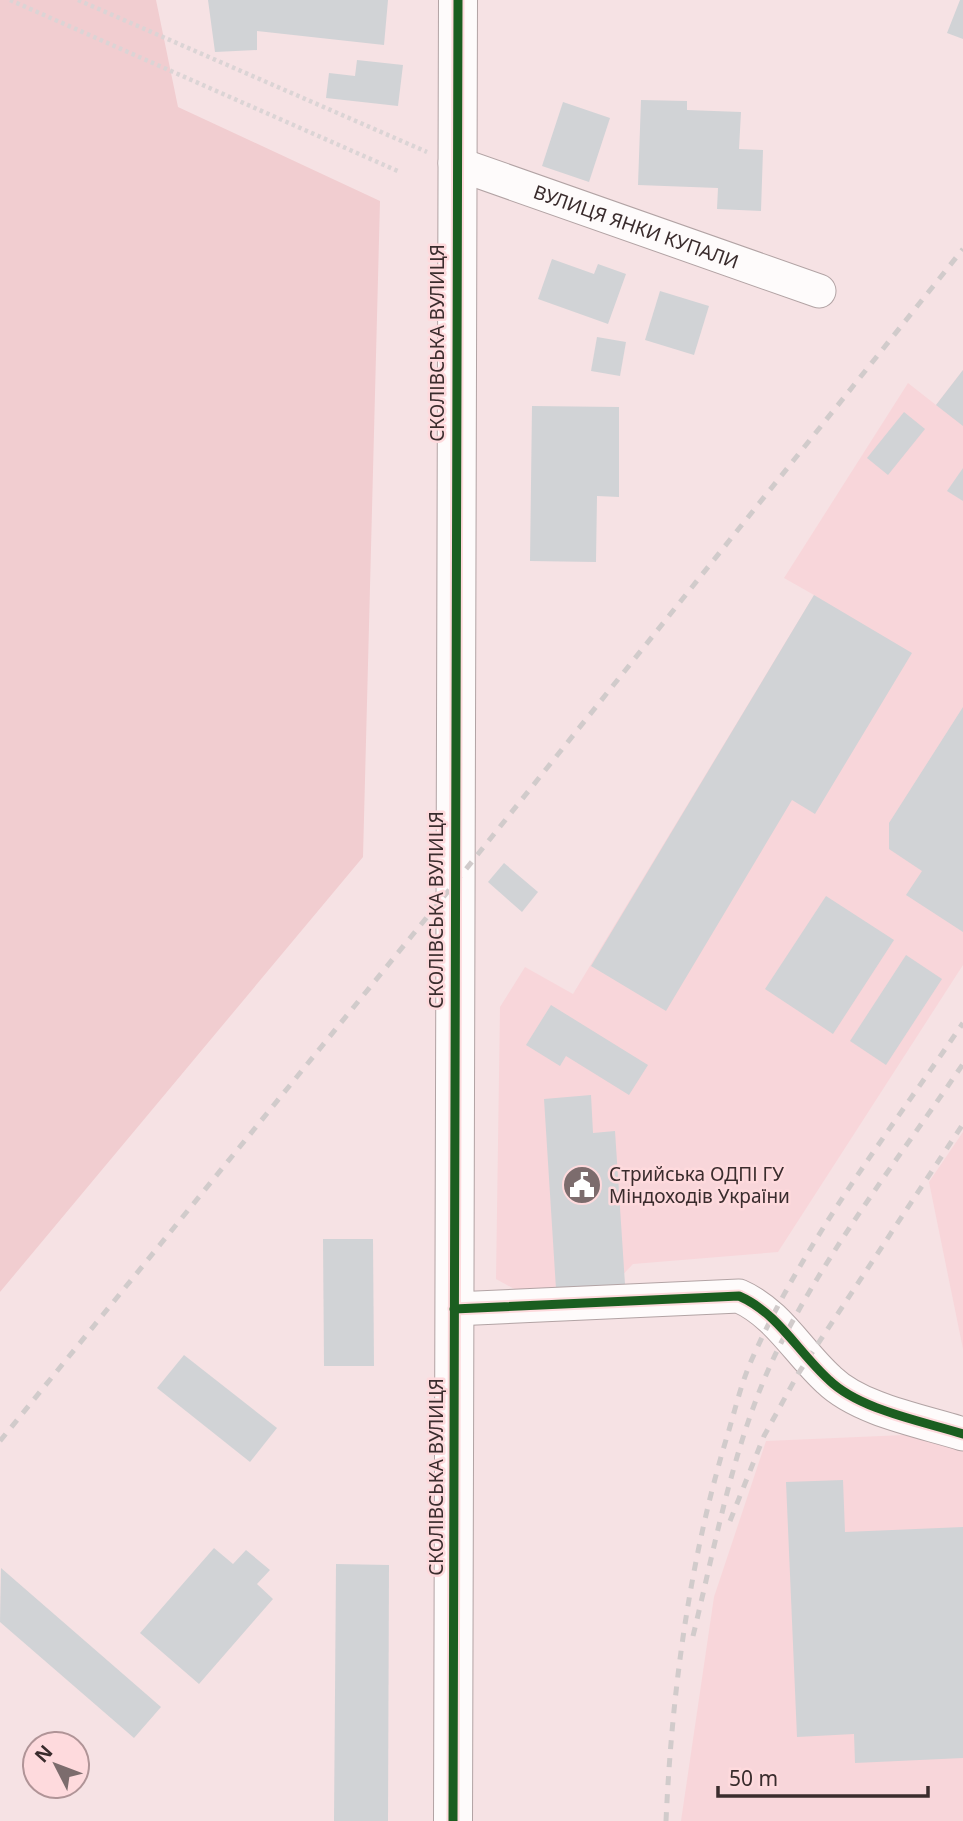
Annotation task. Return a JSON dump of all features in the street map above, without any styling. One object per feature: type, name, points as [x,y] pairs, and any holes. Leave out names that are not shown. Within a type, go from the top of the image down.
[{"type":"street","name":"СКОЛІВСЬКА ВУЛИЦЯ","points":[[453,1821],[455,163],[458,0]]},
{"type":"street","name":"ВУЛИЦЯ ЯНКИ КУПАЛИ","points":[[455,163],[819,291]]},
{"type":"street","points":[[454,1309],[739,1296],[760,1306],[830,1381],[856,1399],[963,1434]]},
{"type":"path","points":[[10,0],[400,172]]},
{"type":"path","points":[[78,0],[455,163]]},
{"type":"shaded area","points":[[0,0],[156,0],[178,107],[380,201],[363,857],[0,1292]]},
{"type":"shaded area","points":[[963,370],[963,965],[778,1252],[633,1264],[612,1286],[527,1296],[496,1279],[500,1007],[525,967],[573,994],[814,595],[784,578],[908,383],[936,405]]},
{"type":"shaded area","points":[[963,1132],[963,1349],[929,1182]]},
{"type":"shaded area","points":[[927,1434],[963,1450],[963,1821],[681,1821],[714,1597],[766,1441]]},
{"type":"building","points":[[208,0],[388,0],[384,45],[257,31],[257,50],[215,52]]},
{"type":"building","points":[[960,0],[963,0],[963,39],[947,33]]},
{"type":"building","points":[[357,60],[403,65],[398,106],[326,98],[329,73],[355,76]]},
{"type":"building","points":[[641,100],[687,101],[687,110],[741,112],[739,149],[763,150],[761,211],[717,209],[718,188],[638,185]]},
{"type":"building","points":[[563,102],[610,118],[589,182],[542,166]]},
{"type":"building","points":[[552,259],[594,274],[598,264],[626,274],[608,324],[538,299]]},
{"type":"building","points":[[660,291],[709,306],[694,355],[645,340]]},
{"type":"building","points":[[597,337],[626,342],[620,376],[591,371]]},
{"type":"building","points":[[963,370],[963,426],[936,405]]},
{"type":"building","points":[[532,406],[619,407],[619,497],[597,496],[596,562],[530,561]]},
{"type":"building","points":[[904,412],[925,429],[888,475],[867,458]]},
{"type":"building","points":[[963,468],[963,501],[947,491]]},
{"type":"building","points":[[814,595],[912,653],[815,814],[792,800],[666,1011],[591,966]]},
{"type":"building","points":[[963,707],[963,932],[906,895],[922,871],[889,849],[889,823]]},
{"type":"building","points":[[504,863],[538,892],[522,912],[488,882]]},
{"type":"building","points":[[826,896],[894,940],[833,1034],[765,989]]},
{"type":"building","points":[[906,955],[942,979],[886,1065],[850,1041]]},
{"type":"building","points":[[551,1005],[648,1065],[629,1095],[566,1056],[560,1066],[526,1045]]},
{"type":"building","points":[[591,1095],[593,1133],[615,1131],[625,1284],[556,1289],[544,1099]]},
{"type":"building","points":[[323,1239],[373,1239],[374,1366],[324,1366]]},
{"type":"building","points":[[184,1355],[277,1428],[250,1462],[157,1388]]},
{"type":"building","points":[[843,1480],[845,1532],[963,1527],[963,1758],[855,1763],[854,1734],[797,1737],[786,1482]]},
{"type":"building","points":[[214,1548],[233,1564],[246,1550],[270,1570],[257,1584],[273,1599],[199,1684],[140,1633]]},
{"type":"building","points":[[336,1564],[389,1565],[388,1821],[334,1821]]},
{"type":"building","points":[[1,1568],[161,1707],[134,1738],[0,1622]]},
{"type":"railway","points":[[0,1441],[454,884],[963,249]]},
{"type":"railway","points":[[666,1821],[673,1722],[685,1623],[715,1478],[745,1376],[774,1314],[823,1228],[963,1023]]},
{"type":"railway","points":[[693,1636],[739,1449],[765,1377],[781,1343],[822,1270],[963,1064]]},
{"type":"railway","points":[[730,1521],[764,1436],[798,1374],[963,1124]]},
{"type":"cycle path","points":[[453,1821],[458,0]]},
{"type":"cycle path","points":[[454,1309],[739,1296],[765,1312],[818,1369],[842,1390],[874,1407],[963,1434]]},
{"type":"place","name":"Стрийська ОДПІ ГУ Міндоходів України","points":[[582,1185]]}]
